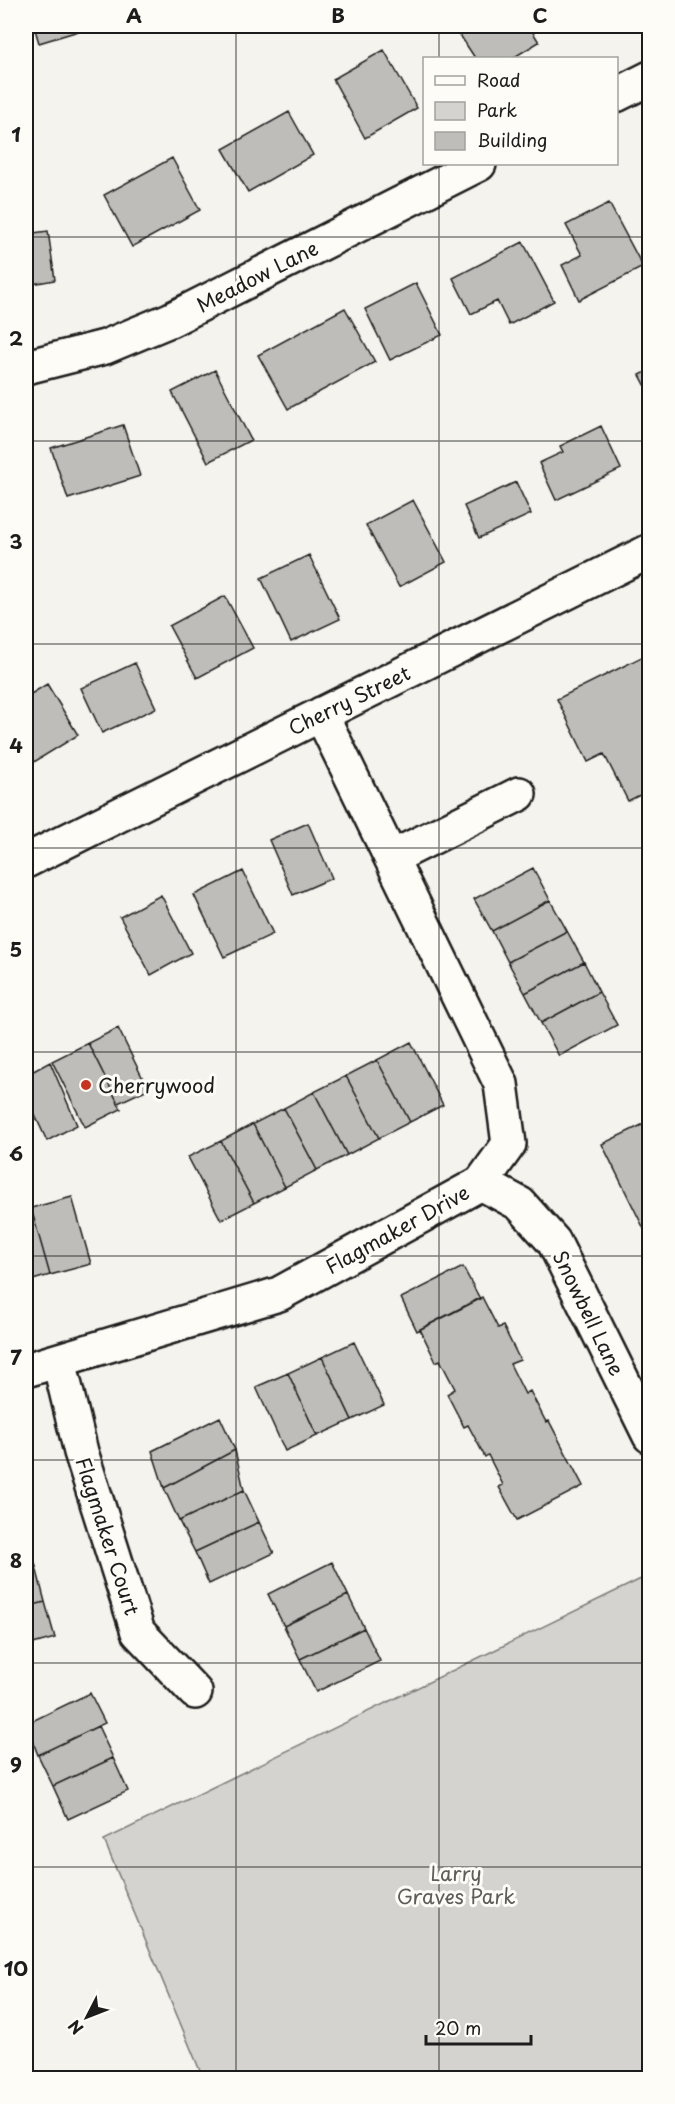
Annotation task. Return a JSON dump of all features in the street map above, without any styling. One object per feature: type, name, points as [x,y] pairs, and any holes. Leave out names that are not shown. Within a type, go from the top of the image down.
[{"type":"street","points":[[618,94],[650,78]]},
{"type":"street","name":"Meadow Lane","points":[[26,367],[105,347],[170,320],[477,165]]},
{"type":"street","name":"Cherry Street","points":[[37,855],[650,551]]},
{"type":"street","name":"Flagmaker Drive","points":[[26,1370],[279,1294],[481,1183],[509,1144],[501,1084],[321,714]]},
{"type":"street","points":[[391,858],[519,794]]},
{"type":"street","name":"Snowbell Lane","points":[[481,1183],[520,1204],[554,1242],[650,1436]]},
{"type":"street","name":"Flagmaker Court","points":[[59,1360],[81,1452],[138,1632],[195,1692]]},
{"type":"green space","name":"Larry Graves Park","points":[[649,1575],[649,2078],[203,2078],[104,1840]]},
{"type":"building","points":[[34,26],[95,26],[39,43]]},
{"type":"building","points":[[462,26],[529,26],[539,42],[515,57],[474,57],[456,29]]},
{"type":"building","points":[[384,50],[417,108],[365,138],[333,79]]},
{"type":"building","points":[[289,112],[313,155],[248,192],[223,149]]},
{"type":"building","points":[[172,158],[200,210],[132,247],[104,195]]},
{"type":"building","points":[[609,203],[643,267],[579,300],[562,265],[582,255],[566,225]]},
{"type":"building","points":[[48,231],[55,280],[26,285],[26,234]]},
{"type":"building","points":[[523,242],[554,301],[509,325],[497,301],[471,314],[453,278]]},
{"type":"building","points":[[416,283],[442,335],[390,360],[365,309]]},
{"type":"building","points":[[345,308],[375,362],[288,409],[258,355]]},
{"type":"building","points":[[215,370],[251,440],[208,462],[172,392]]},
{"type":"building","points":[[650,370],[650,394],[640,375]]},
{"type":"building","points":[[123,425],[140,476],[68,499],[51,448]]},
{"type":"building","points":[[601,426],[621,469],[556,500],[539,463],[563,452],[560,446]]},
{"type":"building","points":[[516,482],[531,514],[479,538],[464,506]]},
{"type":"building","points":[[413,500],[446,562],[399,587],[366,525]]},
{"type":"building","points":[[309,555],[340,619],[291,642],[261,578]]},
{"type":"building","points":[[225,596],[253,648],[197,678],[169,626]]},
{"type":"building","points":[[650,653],[650,790],[628,801],[604,754],[588,762],[557,699]]},
{"type":"building","points":[[135,663],[156,708],[102,733],[81,688]]},
{"type":"building","points":[[47,684],[78,735],[26,767],[26,697]]},
{"type":"building","points":[[308,823],[332,878],[293,895],[269,840]]},
{"type":"building","points":[[533,868],[550,900],[492,931],[474,899]]},
{"type":"building","points":[[243,871],[273,934],[224,957],[194,895]]},
{"type":"building","points":[[161,895],[191,953],[151,975],[120,917]]},
{"type":"building","points":[[550,900],[567,931],[508,962],[492,931]]},
{"type":"building","points":[[567,931],[584,962],[525,993],[508,962]]},
{"type":"building","points":[[584,962],[599,992],[541,1023],[525,993]]},
{"type":"building","points":[[599,992],[617,1025],[559,1056],[541,1023]]},
{"type":"building","points":[[118,1028],[148,1089],[118,1103],[88,1043]]},
{"type":"building","points":[[411,1042],[443,1105],[410,1122],[377,1060]]},
{"type":"building","name":"Cherrywood","points":[[88,1043],[121,1109],[85,1127],[52,1061]]},
{"type":"building","points":[[377,1060],[410,1122],[379,1138],[346,1076]]},
{"type":"building","points":[[50,1062],[77,1125],[47,1141],[26,1096],[26,1075]]},
{"type":"building","points":[[346,1076],[379,1138],[347,1155],[314,1092]]},
{"type":"building","points":[[314,1092],[347,1155],[317,1170],[284,1108]]},
{"type":"building","points":[[284,1108],[317,1170],[285,1187],[253,1124]]},
{"type":"building","points":[[650,1121],[650,1241],[602,1144]]},
{"type":"building","points":[[253,1124],[285,1187],[254,1203],[221,1141]]},
{"type":"building","points":[[221,1141],[254,1203],[221,1220],[188,1157]]},
{"type":"building","points":[[72,1197],[91,1264],[50,1275],[31,1208]]},
{"type":"building","points":[[31,1208],[50,1275],[26,1282],[26,1209]]},
{"type":"building","points":[[463,1267],[480,1299],[417,1331],[401,1298]]},
{"type":"building","points":[[482,1297],[498,1328],[503,1326],[520,1360],[510,1364],[525,1394],[530,1391],[546,1422],[549,1421],[583,1486],[517,1520],[499,1487],[503,1485],[488,1455],[485,1457],[468,1425],[464,1427],[447,1394],[455,1389],[440,1360],[436,1362],[420,1329]]},
{"type":"building","points":[[354,1342],[384,1405],[352,1420],[322,1357]]},
{"type":"building","points":[[322,1357],[352,1420],[317,1436],[288,1373]]},
{"type":"building","points":[[288,1373],[317,1436],[285,1451],[256,1387]]},
{"type":"building","points":[[220,1417],[235,1450],[164,1488],[152,1451]]},
{"type":"building","points":[[235,1450],[244,1490],[179,1521],[164,1488]]},
{"type":"building","points":[[244,1490],[259,1522],[195,1552],[179,1521]]},
{"type":"building","points":[[259,1522],[274,1553],[209,1584],[195,1552]]},
{"type":"building","points":[[26,1533],[36,1567],[26,1570]]},
{"type":"building","points":[[332,1562],[348,1595],[284,1626],[268,1594]]},
{"type":"building","points":[[36,1567],[45,1602],[26,1607],[26,1570]]},
{"type":"building","points":[[348,1595],[364,1628],[300,1659],[284,1626]]},
{"type":"building","points":[[45,1602],[55,1638],[26,1646],[26,1607]]},
{"type":"building","points":[[364,1628],[380,1661],[316,1692],[300,1659]]},
{"type":"building","points":[[90,1693],[105,1723],[38,1755],[26,1724]]},
{"type":"building","points":[[98,1726],[113,1758],[53,1786],[38,1755]]},
{"type":"building","points":[[113,1758],[128,1791],[68,1819],[53,1786]]},
{"type":"place","name":"Cherrywood","points":[[86,1085]]}]
